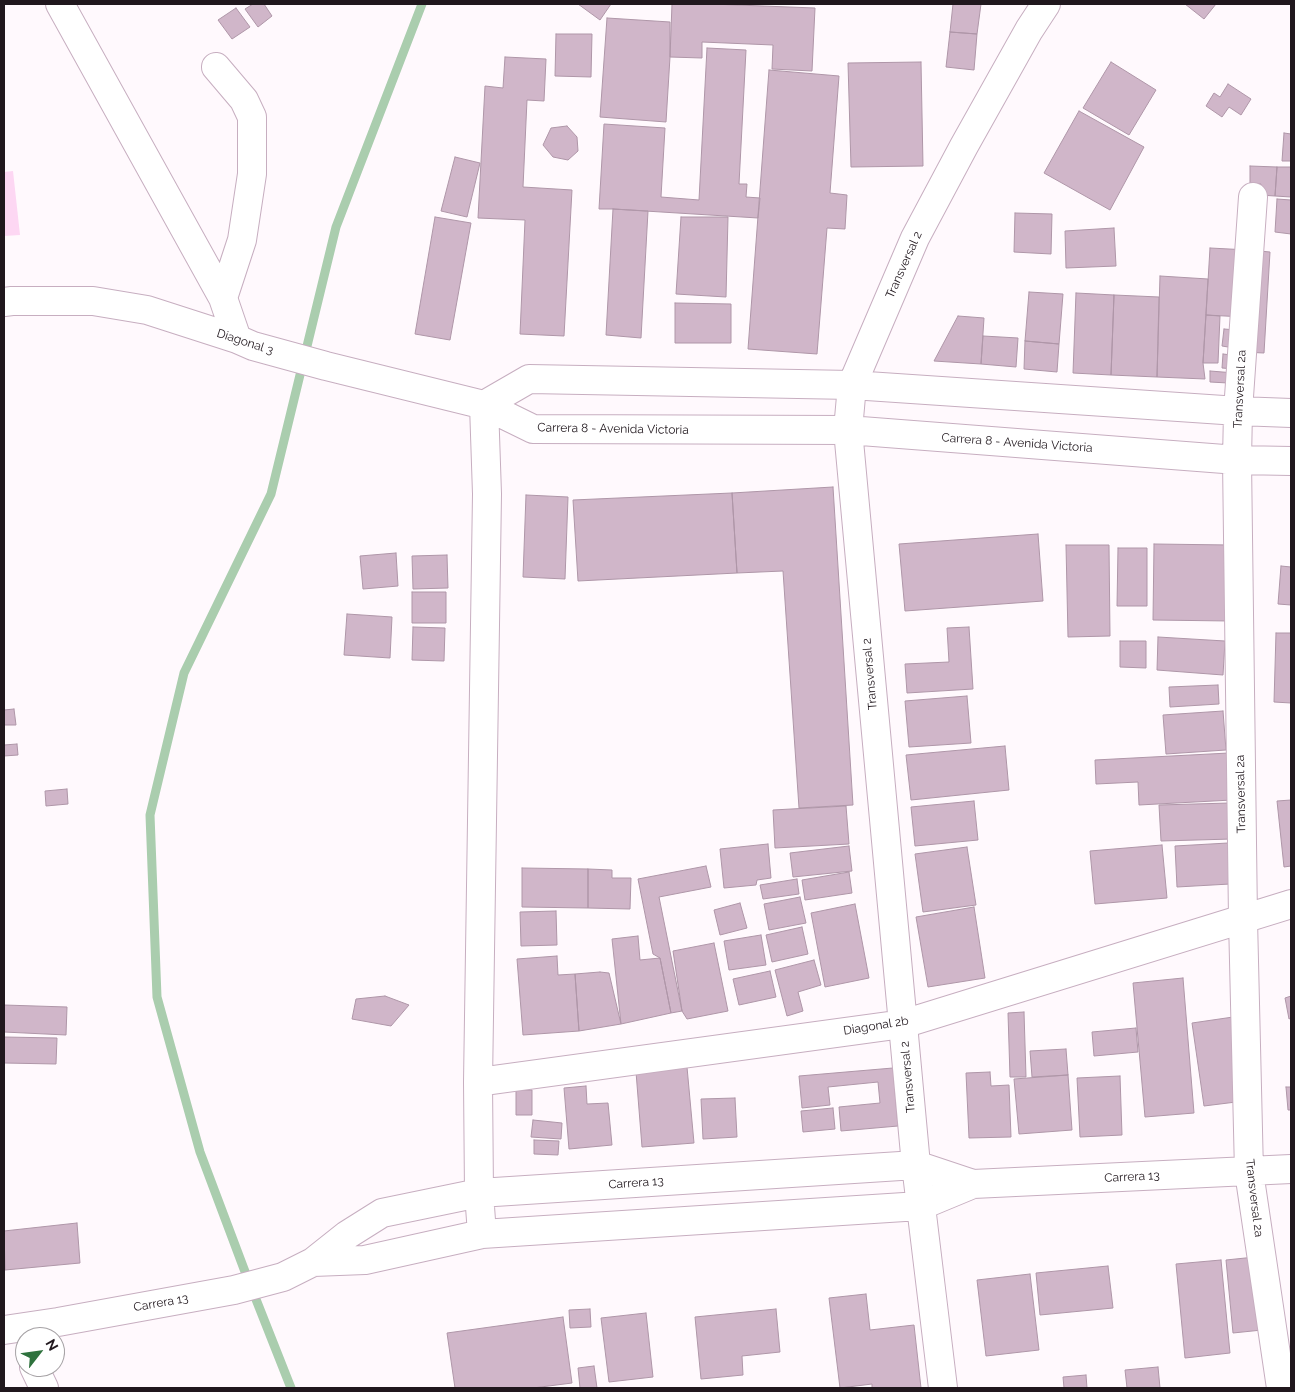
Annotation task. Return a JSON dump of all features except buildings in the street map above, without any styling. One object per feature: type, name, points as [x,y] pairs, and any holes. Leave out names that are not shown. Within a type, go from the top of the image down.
[{"type":"street","points":[[60,4],[223,298],[245,343]]},
{"type":"street","name":"Transversal 2","points":[[943,1388],[920,1206],[848,430],[852,386],[915,238],[968,137],[1029,30],[1046,4]]},
{"type":"street","points":[[216,67],[244,100],[252,117],[252,174],[242,240],[223,298]]},
{"type":"street","name":"Transversal 2a","points":[[1253,197],[1238,411],[1237,460],[1243,919],[1249,1172],[1282,1388]]},
{"type":"street","name":"Diagonal 3","points":[[4,302],[93,301],[147,310],[245,343],[326,366],[484,405]]},
{"type":"street","points":[[482,1234],[478,1082],[487,494],[484,405],[529,379],[852,386],[1291,413]]},
{"type":"street","name":"Carrera 8 - Avenida Victoria","points":[[484,405],[533,429],[848,430],[1237,460],[1291,461]]},
{"type":"street","name":"Diagonal 2b","points":[[478,1082],[903,1024],[1291,904]]},
{"type":"street","name":"Carrera 13","points":[[43,1327],[58,1322],[234,1290],[283,1277],[313,1262],[347,1235],[382,1213],[480,1193],[916,1165],[973,1184]]},
{"type":"street","name":"Carrera 13","points":[[313,1262],[365,1260],[482,1234],[920,1206],[973,1184],[1291,1169]]},
{"type":"street","points":[[639,1183],[642,1224]]},
{"type":"shaded area","points":[[13,171],[20,235],[4,236],[4,172]]},
{"type":"waterway","points":[[291,1388],[200,1152],[157,997],[150,815],[184,673],[271,494],[336,227],[422,4]]}]
